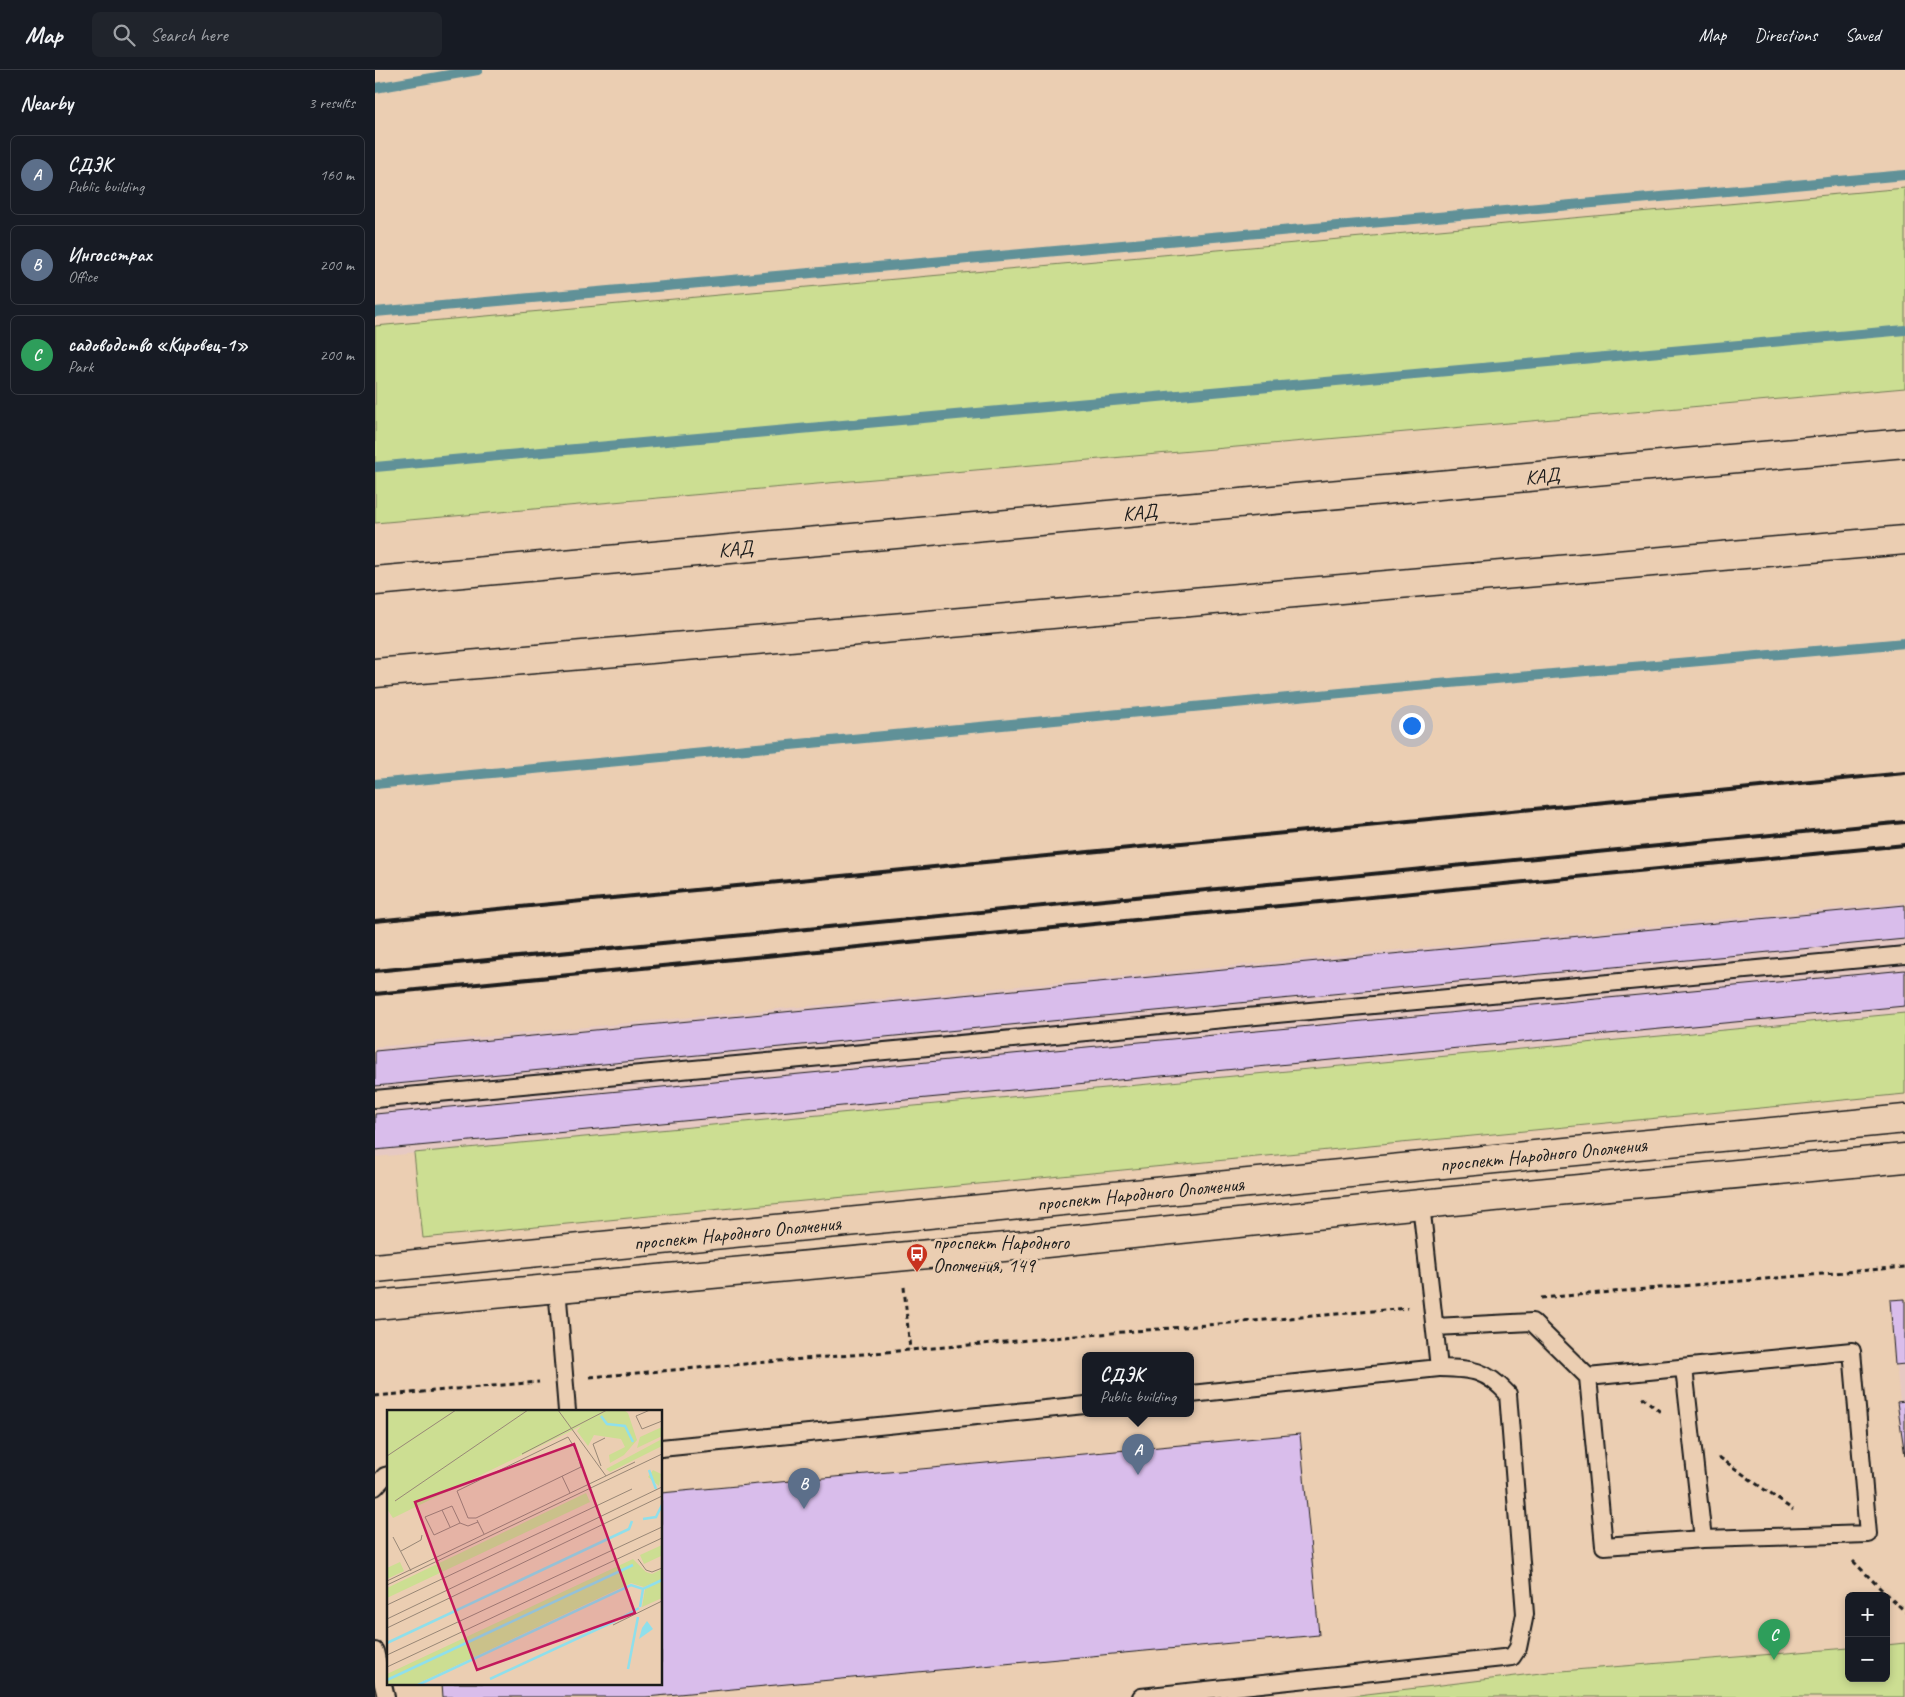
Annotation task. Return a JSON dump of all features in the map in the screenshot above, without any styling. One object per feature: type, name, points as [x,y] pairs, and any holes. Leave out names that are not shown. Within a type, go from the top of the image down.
[{"type":"main road","name":"КАД","points":[[375,581],[1905,443]]},
{"type":"main road","points":[[375,673],[1905,540]]},
{"type":"main road","name":"проспект Народного Ополчения","points":[[375,1268],[1905,1119]]},
{"type":"main road","name":"проспект Народного Ополчения","points":[[375,1305],[1027,1245],[1421,1204],[1905,1158]]},
{"type":"lane","points":[[375,1099],[1905,955]]},
{"type":"lane","points":[[1421,1204],[1439,1368]]},
{"type":"lane","points":[[557,1287],[567,1410]]},
{"type":"lane","points":[[1435,1327],[1531,1322],[1588,1377],[1604,1546],[1703,1539],[1868,1534],[1851,1351],[1588,1377]]},
{"type":"lane","points":[[1141,1697],[1512,1657],[1518,1648],[1525,1614],[1508,1394],[1495,1380],[1471,1369],[1439,1368],[1194,1394]]},
{"type":"lane","points":[[1684,1368],[1703,1539]]},
{"type":"lane","points":[[663,1448],[1082,1405]]},
{"type":"lane","points":[[375,1487],[387,1476]]},
{"type":"lane","points":[[375,1651],[386,1697]]},
{"type":"path","points":[[1532,1298],[1905,1267]]},
{"type":"path","points":[[904,1286],[910,1350]]},
{"type":"path","points":[[375,1396],[1432,1306]]},
{"type":"shaded area","points":[[1905,902],[1905,1013],[375,1157],[375,1047]]},
{"type":"shaded area","points":[[1905,1299],[1905,1454],[1890,1300]]},
{"type":"green space","points":[[1905,188],[1905,388],[375,523],[375,326]]},
{"type":"green space","points":[[1905,1013],[1905,1094],[423,1238],[414,1153]]},
{"type":"green space","points":[[1905,1643],[1905,1697],[1342,1697],[1549,1672],[1845,1648],[1845,1682],[1890,1682],[1890,1645]]},
{"type":"building","points":[[1905,905],[1905,939],[375,1086],[375,1051]]},
{"type":"building","points":[[1905,970],[1905,1006],[375,1150],[375,1114]]},
{"type":"building","points":[[1905,1299],[1905,1364],[1895,1365],[1890,1300]]},
{"type":"building","points":[[1905,1401],[1905,1456],[1897,1402]]},
{"type":"building","points":[[1300,1434],[1319,1635],[646,1697],[443,1697],[442,1684],[663,1684],[663,1493]]},
{"type":"waterway","points":[[375,88],[478,70]]},
{"type":"waterway","points":[[375,312],[1905,175]]},
{"type":"waterway","points":[[375,467],[1905,330]]},
{"type":"waterway","points":[[375,784],[1394,688],[1905,643]]},
{"type":"railway","points":[[375,921],[1905,773]]},
{"type":"railway","points":[[375,971],[1905,822]]},
{"type":"railway","points":[[375,994],[1905,845]]},
{"type":"place","name":"проспект Народного Ополчения, 149","points":[[917,1273]]},
{"type":"place","name":"СДЭК","points":[[1138,1475]]},
{"type":"place","name":"Ингосстрах","points":[[804,1509]]},
{"type":"place","name":"садоводство «Кировец-1»","points":[[1774,1660]]}]
